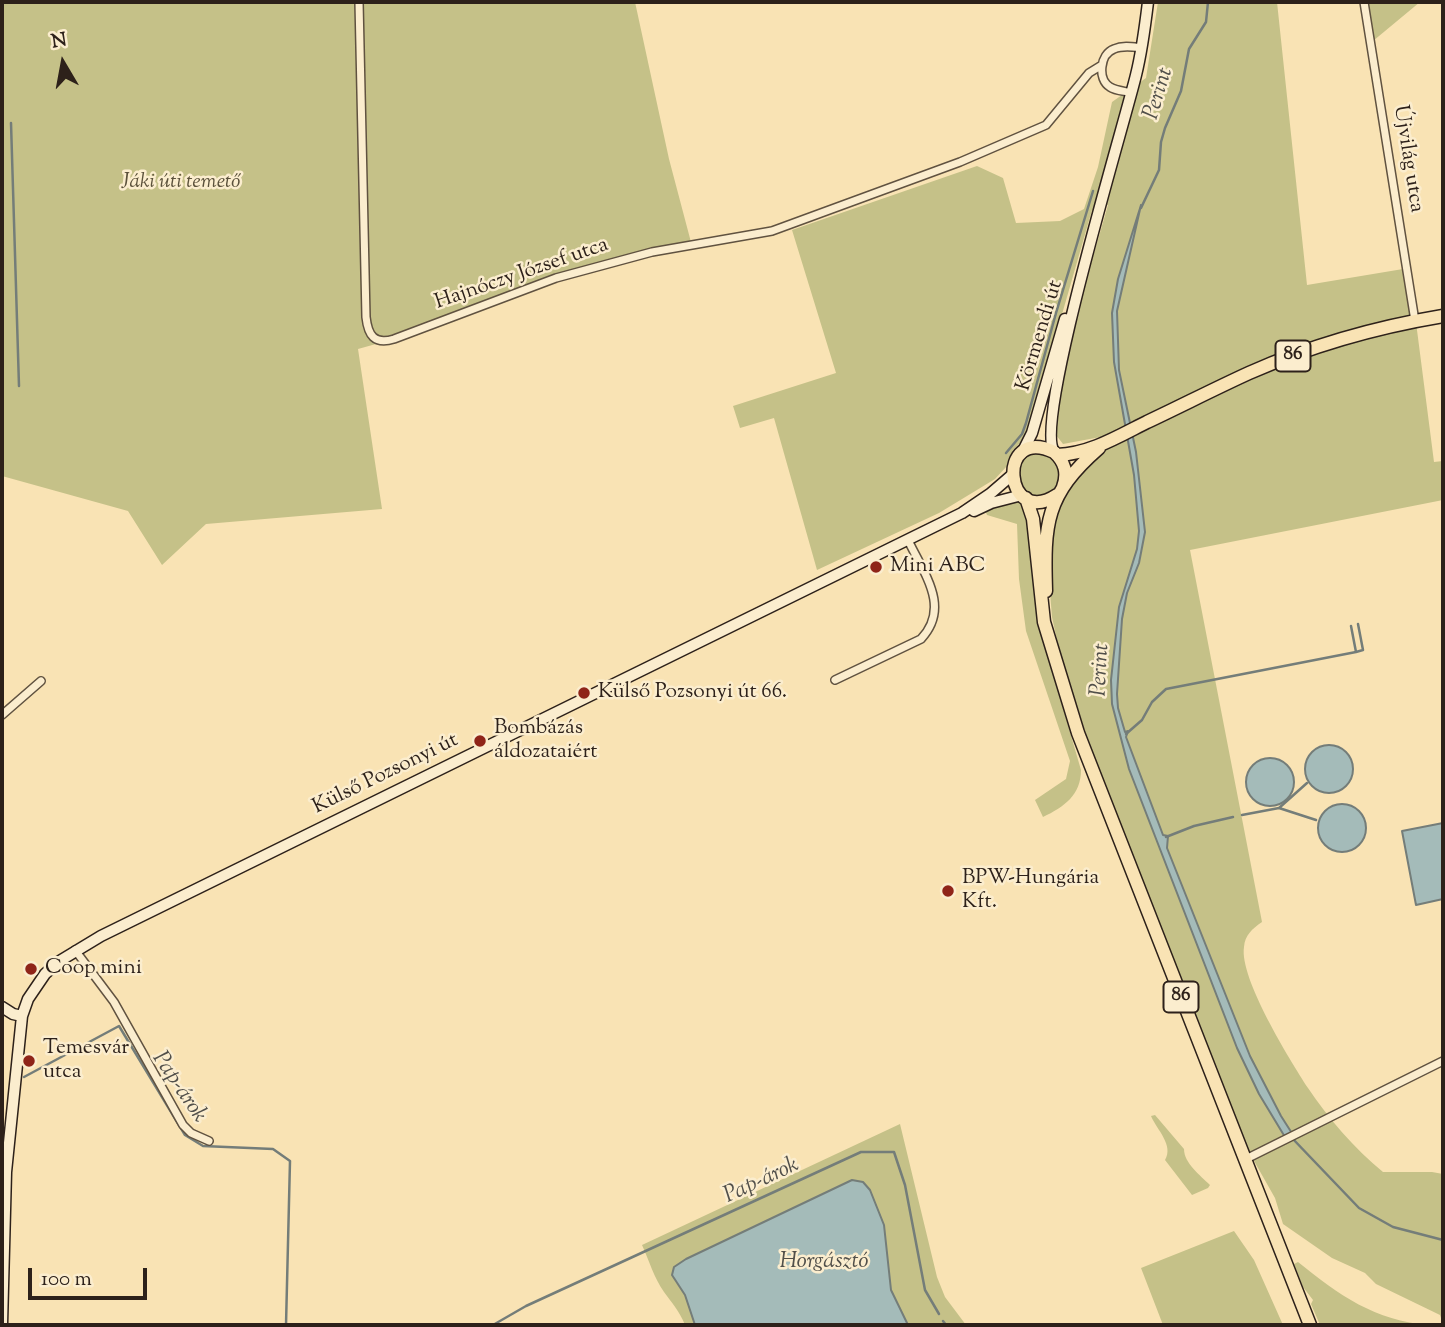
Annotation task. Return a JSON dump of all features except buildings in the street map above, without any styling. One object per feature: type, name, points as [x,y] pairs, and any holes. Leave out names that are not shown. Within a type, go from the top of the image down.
[{"type":"main road","name":"Körmendi út","points":[[1056,453],[1050,442],[1052,413],[1070,322],[1132,93],[1148,2]]},
{"type":"main road","name":"Körmendi út","points":[[1022,453],[1032,433],[1065,317],[1094,230]]},
{"type":"main road","name":"86","points":[[1022,453],[1035,447],[1056,453],[1075,453],[1108,442],[1250,373],[1307,350],[1443,316]]},
{"type":"main road","name":"86","points":[[1060,491],[1089,457],[1108,442]]},
{"type":"main road","points":[[942,523],[972,507],[1012,475],[1014,465],[1022,453]]},
{"type":"main road","name":"86","points":[[1056,453],[1065,467],[1066,477],[1048,524],[1047,606],[1056,664]]},
{"type":"main road","name":"86","points":[[1012,475],[1016,488],[1024,497],[1034,525],[1042,615],[1082,744],[1310,1325]]},
{"type":"main road","points":[[942,523],[991,503],[1024,497],[1042,501],[1060,491]]},
{"type":"main road","name":"Külső Pozsonyi út","points":[[22,1016],[28,999],[45,974],[75,950],[942,523]]},
{"type":"main road","points":[[2,1007],[22,1016],[6,1172],[2,1324]]},
{"type":"street","name":"Hajnóczy József utca","points":[[359,2],[366,317],[372,338],[379,341],[394,339],[587,268],[652,252],[772,231],[960,162],[1046,125],[1089,73],[1102,65]]},
{"type":"street","name":"Újvilág utca","points":[[1364,2],[1415,321]]},
{"type":"street","points":[[1132,93],[1111,88],[1106,83],[1102,65],[1113,49],[1125,46],[1142,48]]},
{"type":"street","points":[[835,680],[920,639],[929,631],[936,616],[936,607],[929,584],[908,540]]},
{"type":"street","points":[[2,715],[41,681]]},
{"type":"street","points":[[75,950],[114,1002],[183,1125],[191,1133],[209,1141]]},
{"type":"street","points":[[1244,1160],[1443,1061]]},
{"type":"green space","name":"Jáki úti temető","points":[[2,2],[635,2],[669,159],[692,246],[616,260],[394,339],[358,349],[382,509],[206,524],[162,565],[128,511],[2,476]]},
{"type":"green space","points":[[1158,2],[1277,2],[1307,285],[1409,268],[1434,462],[1443,461],[1443,500],[1190,550],[1262,922],[1250,933],[1244,947],[1249,978],[1267,1019],[1308,1088],[1333,1122],[1362,1153],[1383,1172],[1443,1174],[1443,1324],[1440,1315],[1376,1284],[1365,1273],[1332,1258],[1283,1224],[1275,1198],[1241,1138],[1093,757],[1058,645],[1052,617],[1048,568],[1053,513],[1089,461],[1108,445],[1106,436],[1063,444],[1056,435],[1068,348],[1108,205],[1092,210],[1027,436],[1013,450],[1007,466],[995,479],[939,513],[817,570],[774,418],[740,428],[733,406],[836,373],[792,230],[977,166],[1003,178],[1016,223],[1060,221],[1084,209],[1098,167],[1112,102],[1146,78]]},
{"type":"green space","points":[[1365,2],[1420,2],[1373,41]]},
{"type":"green space","points":[[1039,453],[1054,460],[1061,475],[1054,490],[1039,497],[1024,490],[1017,475],[1024,460]]},
{"type":"green space","points":[[1019,500],[1026,505],[1042,636],[1081,770],[1075,793],[1058,809],[1043,817],[1035,800],[1066,779],[1070,761],[1026,631],[1019,579],[1017,524],[987,515],[984,507]]},
{"type":"green space","points":[[1155,1115],[1184,1149],[1190,1164],[1210,1185],[1208,1188],[1192,1195],[1165,1160],[1166,1143],[1151,1116]]},
{"type":"green space","points":[[900,1124],[937,1277],[945,1297],[966,1325],[906,1323],[891,1290],[884,1225],[672,1275],[685,1295],[695,1325],[685,1325],[657,1281],[642,1245]]},
{"type":"green space","points":[[1234,1231],[1254,1260],[1283,1325],[1163,1325],[1141,1268]]},
{"type":"green space","points":[[1298,1262],[1343,1295],[1375,1312],[1429,1325],[1320,1325],[1311,1304],[1313,1300],[1303,1287],[1294,1264]]},
{"type":"water","points":[[1141,205],[1117,311],[1119,370],[1136,452],[1145,532],[1139,563],[1127,593],[1122,619],[1118,708],[1125,732],[1128,731],[1126,737],[1163,835],[1168,836],[1167,848],[1250,1056],[1295,1138],[1288,1142],[1259,1094],[1237,1048],[1129,769],[1112,704],[1111,680],[1119,607],[1137,549],[1139,531],[1134,475],[1114,362],[1112,313],[1118,279]]},
{"type":"water","points":[[1329,745],[1346,752],[1353,769],[1346,786],[1329,793],[1312,786],[1305,769],[1312,752]]},
{"type":"water","points":[[1270,758],[1287,765],[1294,782],[1287,799],[1270,806],[1253,799],[1246,782],[1253,765]]},
{"type":"water","points":[[1342,804],[1359,811],[1366,828],[1359,845],[1342,852],[1325,845],[1318,828],[1325,811]]},
{"type":"water","points":[[1443,823],[1443,899],[1416,905],[1402,831]]},
{"type":"water","name":"Horgásztó","points":[[852,1180],[863,1182],[870,1190],[884,1225],[891,1290],[908,1325],[695,1325],[685,1295],[672,1275],[674,1267]]},
{"type":"waterway","name":"Perint","points":[[1141,208],[1159,170],[1165,128],[1181,91],[1189,49],[1206,22],[1208,2]]},
{"type":"waterway","points":[[11,123],[19,386]]},
{"type":"waterway","points":[[1006,453],[1022,434],[1026,423],[1093,191]]},
{"type":"waterway","points":[[1356,652],[1363,650],[1358,624]]},
{"type":"waterway","points":[[1126,734],[1142,720],[1152,702],[1166,689],[1356,652],[1351,626]]},
{"type":"waterway","points":[[1279,808],[1307,783]]},
{"type":"waterway","points":[[1242,815],[1279,808],[1316,820]]},
{"type":"waterway","points":[[1166,837],[1194,826],[1233,817]]},
{"type":"waterway","name":"Pap-árok","points":[[24,1077],[119,1026],[185,1135],[203,1146],[273,1149],[290,1161],[286,1325]]},
{"type":"waterway","name":"Perint","points":[[1292,1138],[1359,1208],[1393,1227],[1443,1240]]},
{"type":"waterway","name":"Pap-árok","points":[[493,1325],[526,1306],[861,1152],[894,1152],[905,1185],[925,1290],[939,1314]]},
{"type":"waterway","name":"Pap-árok","points":[[943,1321],[946,1325]]},
{"type":"place","name":"Mini ABC","points":[[876,567]]},
{"type":"place","name":"Külső Pozsonyi út 66.","points":[[584,693]]},
{"type":"place","name":"Bombázás áldozataiért","points":[[480,741]]},
{"type":"place","name":"BPW-Hungária Kft.","points":[[948,891]]},
{"type":"place","name":"Coop mini","points":[[31,969]]},
{"type":"place","name":"Temesvár utca","points":[[29,1061]]}]
